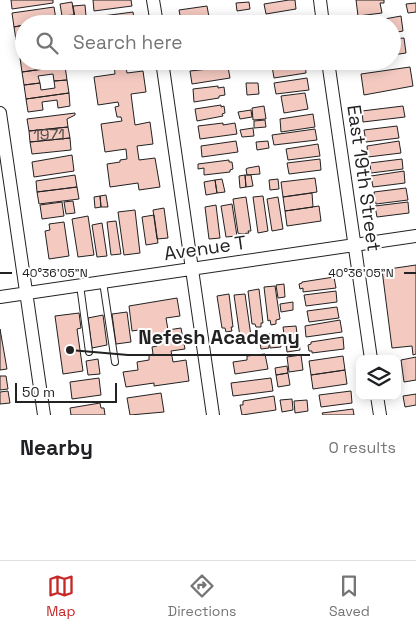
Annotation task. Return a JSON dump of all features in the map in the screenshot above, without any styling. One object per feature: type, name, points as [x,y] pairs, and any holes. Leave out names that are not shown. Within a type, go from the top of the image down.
[{"type":"street","points":[[153,0],[156,15]]},
{"type":"street","points":[[320,0],[322,15]]},
{"type":"street","points":[[163,70],[213,415]]},
{"type":"street","name":"East 19th Street","points":[[329,70],[370,355]]},
{"type":"street","points":[[0,113],[44,415]]},
{"type":"street","name":"Avenue T","points":[[0,297],[416,236]]},
{"type":"street","points":[[378,400],[380,415]]},
{"type":"lane","points":[[103,282],[115,362]]},
{"type":"lane","points":[[80,285],[89,352]]},
{"type":"building","points":[[11,0],[53,0],[53,3],[12,9]]},
{"type":"building","points":[[93,0],[131,0],[132,6],[94,11]]},
{"type":"building","points":[[295,0],[296,9],[266,14],[264,4]]},
{"type":"building","points":[[356,0],[384,0],[384,3],[380,3],[382,13],[358,15]]},
{"type":"building","points":[[72,2],[74,15],[62,15],[60,4]]},
{"type":"building","points":[[249,2],[250,9],[237,11],[236,3]]},
{"type":"building","points":[[416,3],[416,12],[408,13],[406,4]]},
{"type":"building","points":[[85,5],[86,15],[75,15],[73,6]]},
{"type":"building","points":[[207,6],[209,15],[180,15],[179,10]]},
{"type":"building","points":[[54,7],[55,15],[15,15],[14,27],[12,13]]},
{"type":"building","points":[[133,12],[134,15],[110,15]]},
{"type":"building","points":[[401,38],[404,38],[406,53],[401,54]]},
{"type":"building","points":[[410,67],[413,86],[364,95],[361,74],[401,70],[401,68]]},
{"type":"building","points":[[66,70],[67,80],[54,81],[53,74],[38,76],[40,83],[24,85],[22,72]]},
{"type":"building","points":[[115,70],[126,70],[127,73],[143,71],[146,92],[131,94],[135,125],[150,122],[153,144],[137,146],[139,160],[155,158],[160,187],[139,190],[138,183],[110,187],[107,164],[127,159],[126,149],[105,152],[101,124],[122,121],[121,117],[117,117],[115,107],[119,106],[118,102],[98,105],[94,77],[115,74]]},
{"type":"building","points":[[229,70],[230,78],[192,84],[190,71]]},
{"type":"building","points":[[273,70],[306,70],[306,73],[274,78]]},
{"type":"building","points":[[307,78],[309,90],[276,94],[274,83]]},
{"type":"building","points":[[67,80],[69,93],[26,99],[24,85],[40,83],[41,90],[55,88],[54,81]]},
{"type":"building","points":[[246,83],[258,83],[259,94],[247,95]]},
{"type":"building","points":[[218,86],[218,88],[224,87],[225,95],[219,96],[219,98],[194,102],[193,89]]},
{"type":"building","points":[[69,93],[70,106],[58,108],[57,100],[42,102],[43,110],[28,112],[26,99]]},
{"type":"building","points":[[305,93],[308,109],[284,113],[281,96]]},
{"type":"building","points":[[221,105],[221,107],[224,106],[225,113],[222,114],[223,116],[197,121],[195,109]]},
{"type":"building","points":[[264,106],[266,119],[253,120],[252,108]]},
{"type":"building","points":[[403,106],[405,117],[363,122],[362,111]]},
{"type":"building","points":[[251,110],[252,117],[240,119],[238,112]]},
{"type":"building","points":[[75,113],[75,115],[67,119],[68,127],[29,131],[27,119]]},
{"type":"building","points":[[313,114],[315,127],[281,132],[280,119]]},
{"type":"building","points":[[265,120],[266,127],[254,128],[254,121]]},
{"type":"building","points":[[223,123],[223,125],[235,123],[237,134],[200,139],[198,126]]},
{"type":"building","points":[[397,126],[399,138],[366,142],[364,130]]},
{"type":"building","points":[[68,127],[70,138],[30,142],[29,131]]},
{"type":"building","points":[[253,128],[254,136],[242,137],[240,130]]},
{"type":"building","points":[[315,129],[317,140],[274,145],[272,135]]},
{"type":"building","points":[[70,138],[71,150],[32,154],[30,142]]},
{"type":"building","points":[[236,141],[238,152],[202,157],[201,146]]},
{"type":"building","points":[[268,141],[269,148],[257,150],[256,142]]},
{"type":"building","points":[[399,141],[401,153],[368,157],[367,146]]},
{"type":"building","points":[[318,144],[320,156],[288,160],[286,149]]},
{"type":"building","points":[[72,155],[74,171],[34,177],[32,162]]},
{"type":"building","points":[[320,159],[321,170],[289,174],[287,163]]},
{"type":"building","points":[[402,159],[403,169],[371,173],[370,163]]},
{"type":"building","points":[[229,160],[229,162],[232,162],[233,169],[230,172],[204,175],[204,168],[198,169],[198,164]]},
{"type":"building","points":[[259,166],[260,174],[247,175],[246,169]]},
{"type":"building","points":[[404,171],[405,183],[373,187],[371,176]]},
{"type":"building","points":[[75,175],[77,187],[37,192],[36,181]]},
{"type":"building","points":[[245,175],[246,187],[240,188],[239,176]]},
{"type":"building","points":[[245,175],[251,175],[253,186],[246,187]]},
{"type":"building","points":[[315,178],[317,192],[283,197],[281,182]]},
{"type":"building","points":[[222,179],[225,192],[217,193],[215,180]]},
{"type":"building","points":[[278,179],[279,189],[270,190],[269,180]]},
{"type":"building","points":[[215,180],[217,193],[206,195],[204,182]]},
{"type":"building","points":[[77,187],[79,199],[39,204],[37,192]]},
{"type":"building","points":[[406,188],[408,200],[376,204],[374,192]]},
{"type":"building","points":[[312,193],[313,207],[285,211],[283,197]]},
{"type":"building","points":[[106,195],[108,207],[101,207],[100,196]]},
{"type":"building","points":[[100,196],[101,207],[95,208],[94,197]]},
{"type":"building","points":[[263,196],[268,231],[258,233],[253,197]]},
{"type":"building","points":[[246,197],[251,231],[240,234],[238,233],[233,199]]},
{"type":"building","points":[[278,197],[283,229],[272,231],[267,199]]},
{"type":"building","points":[[73,201],[75,213],[66,214],[64,202]]},
{"type":"building","points":[[62,202],[64,216],[42,219],[40,205]]},
{"type":"building","points":[[408,202],[409,213],[377,217],[375,206]]},
{"type":"building","points":[[232,204],[237,236],[226,237],[221,206]]},
{"type":"building","points":[[216,205],[220,238],[209,239],[205,207]]},
{"type":"building","points":[[319,206],[321,221],[287,226],[285,211]]},
{"type":"building","points":[[164,208],[168,238],[157,239],[153,210]]},
{"type":"building","points":[[135,210],[140,253],[124,255],[118,212]]},
{"type":"building","points":[[154,215],[158,243],[146,245],[142,217]]},
{"type":"building","points":[[88,216],[94,255],[78,257],[72,219]]},
{"type":"building","points":[[116,221],[121,254],[111,255],[107,222]]},
{"type":"building","points":[[64,222],[69,256],[49,259],[45,231],[50,230],[49,224]]},
{"type":"building","points":[[102,223],[107,256],[97,257],[92,225]]},
{"type":"building","points":[[416,265],[416,354],[413,355],[412,346],[392,348],[382,270]]},
{"type":"building","points":[[334,277],[336,288],[303,292],[303,288],[300,289],[299,284],[302,282]]},
{"type":"building","points":[[284,284],[285,297],[278,298],[276,285]]},
{"type":"building","points":[[275,286],[280,319],[276,320],[276,324],[271,325],[270,320],[268,321],[264,287]]},
{"type":"building","points":[[259,289],[263,323],[261,323],[261,327],[256,327],[255,324],[252,324],[248,291]]},
{"type":"building","points":[[336,291],[337,302],[306,306],[304,295]]},
{"type":"building","points":[[229,294],[233,327],[231,327],[232,331],[226,332],[225,328],[222,328],[217,296]]},
{"type":"building","points":[[245,294],[251,336],[240,337],[234,295]]},
{"type":"building","points":[[177,298],[180,316],[166,318],[168,330],[181,328],[185,349],[171,351],[173,362],[186,360],[189,381],[154,386],[154,383],[126,387],[123,372],[138,370],[137,362],[149,360],[149,355],[153,354],[152,347],[157,346],[156,340],[147,342],[145,329],[132,331],[129,306]]},
{"type":"building","points":[[293,302],[293,310],[281,312],[280,304]]},
{"type":"building","points":[[337,307],[339,318],[309,322],[307,311]]},
{"type":"building","points":[[127,312],[131,342],[116,344],[112,314]]},
{"type":"building","points":[[79,313],[81,328],[77,329],[83,371],[63,374],[55,316]]},
{"type":"building","points":[[103,315],[107,345],[92,348],[88,318]]},
{"type":"building","points":[[340,320],[342,332],[306,337],[305,326]]},
{"type":"building","points":[[296,326],[298,341],[285,342],[283,327]]},
{"type":"building","points":[[0,329],[7,369],[0,370]]},
{"type":"building","points":[[279,333],[281,347],[270,348],[269,334]]},
{"type":"building","points":[[268,335],[269,348],[261,349],[259,336]]},
{"type":"building","points":[[343,337],[344,349],[312,353],[312,351],[309,351],[308,345],[311,342]]},
{"type":"building","points":[[299,342],[300,350],[287,352],[286,344]]},
{"type":"building","points":[[265,354],[268,369],[235,374],[233,362],[247,360],[247,356]]},
{"type":"building","points":[[301,355],[303,370],[289,372],[287,357]]},
{"type":"building","points":[[343,356],[345,370],[311,375],[309,361]]},
{"type":"building","points":[[416,357],[416,380],[404,382],[401,360]]},
{"type":"building","points":[[98,359],[100,374],[88,375],[86,361]]},
{"type":"building","points":[[287,366],[288,373],[276,375],[275,368]]},
{"type":"building","points":[[345,370],[347,384],[313,389],[311,375]]},
{"type":"building","points":[[288,373],[290,385],[278,387],[276,375]]},
{"type":"building","points":[[0,376],[6,376],[8,389],[0,390]]},
{"type":"building","points":[[99,378],[101,395],[72,399],[70,382]]},
{"type":"building","points":[[271,378],[273,391],[233,396],[231,383]]},
{"type":"building","points":[[8,391],[10,403],[0,404],[0,392]]},
{"type":"building","points":[[351,391],[352,403],[321,407],[319,395]]},
{"type":"building","points":[[161,393],[164,412],[130,415],[127,398]]},
{"type":"building","points":[[416,394],[416,405],[405,407],[403,396]]},
{"type":"building","points":[[274,396],[276,410],[242,415],[240,405],[243,405],[243,401]]},
{"type":"building","points":[[292,399],[293,410],[282,412],[280,400]]},
{"type":"building","points":[[307,400],[308,411],[295,413],[294,401]]},
{"type":"building","points":[[100,403],[101,408],[104,408],[105,415],[71,415],[70,408]]},
{"type":"building","points":[[353,409],[354,415],[323,415],[322,413]]},
{"type":"place","name":"Nefesh Academy","points":[[70,350]]}]
